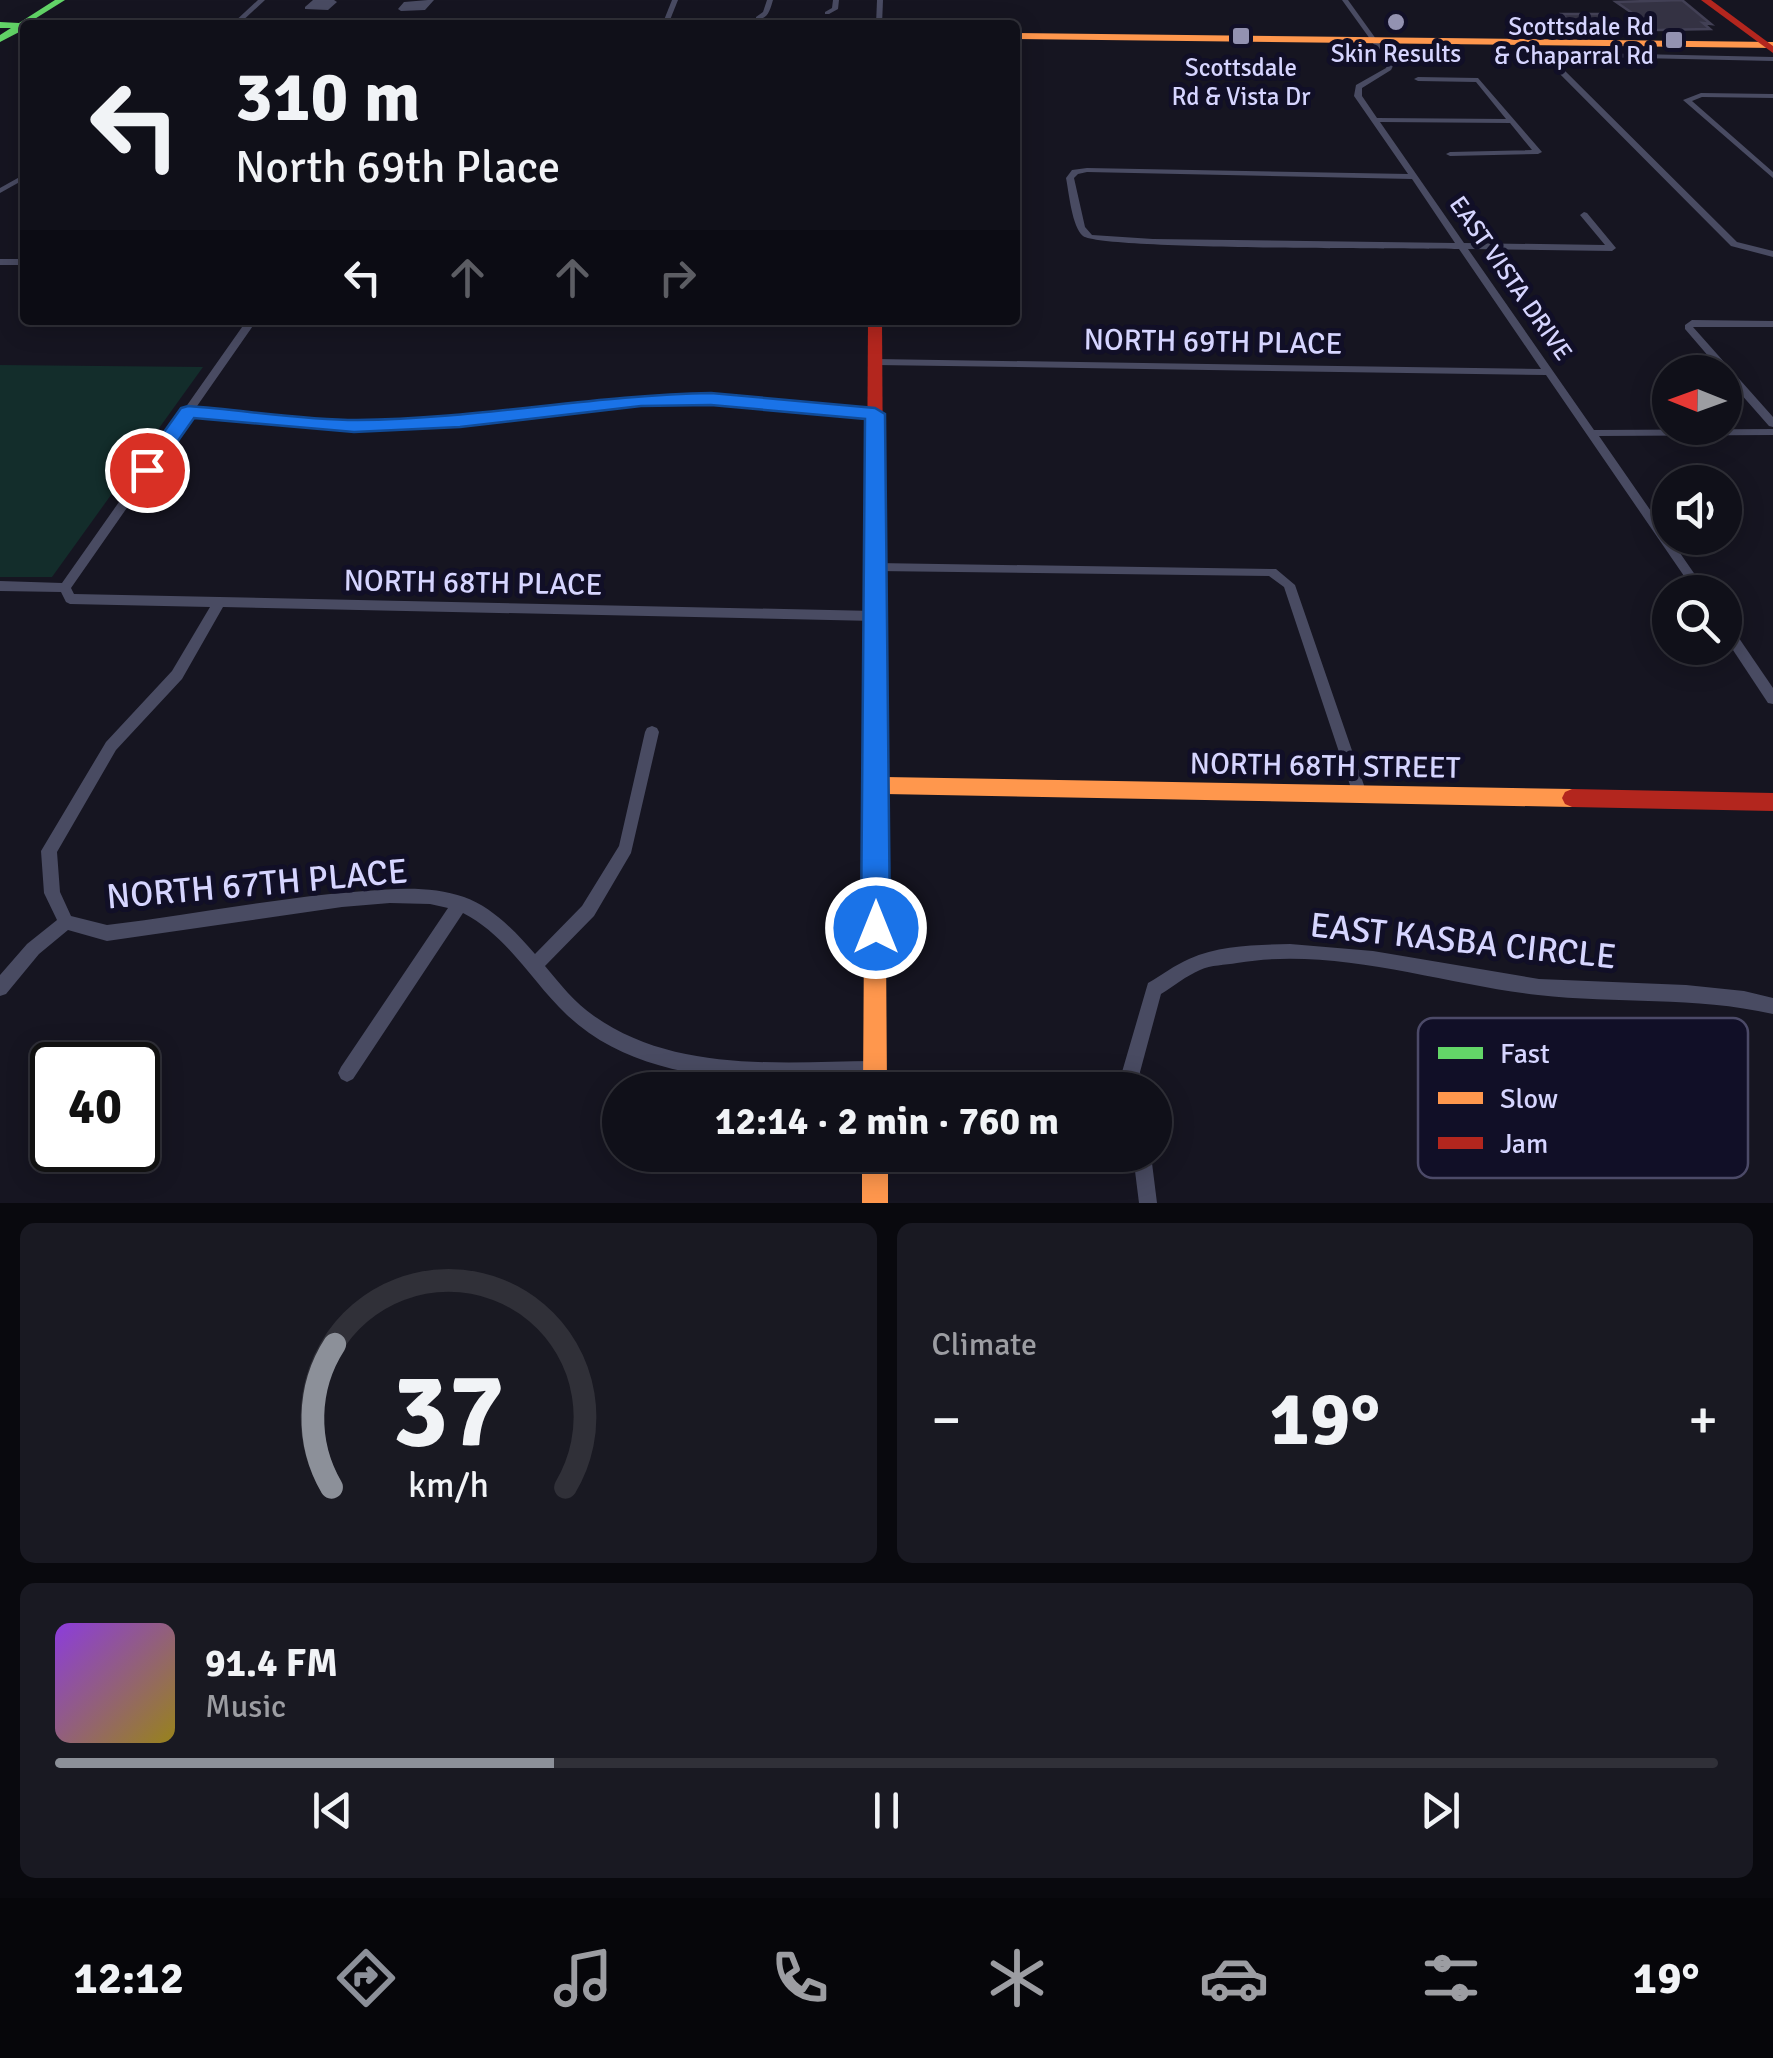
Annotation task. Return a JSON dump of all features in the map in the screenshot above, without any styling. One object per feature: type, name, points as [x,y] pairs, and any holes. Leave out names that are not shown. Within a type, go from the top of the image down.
[{"type":"main road","points":[[24,20],[48,0]]},
{"type":"main road","points":[[29,20],[61,0]]},
{"type":"main road","points":[[1705,0],[1770,51]]},
{"type":"main road","points":[[1020,37],[1054,41],[1770,51]]},
{"type":"main road","points":[[1020,44],[1054,41]]},
{"type":"main road","points":[[875,1070],[876,325]]},
{"type":"main road","name":"NORTH 68TH STREET","points":[[876,785],[1773,802]]},
{"type":"main road","points":[[875,1172],[875,1203]]},
{"type":"street","points":[[240,20],[262,0]]},
{"type":"street","points":[[758,18],[766,13],[770,0]]},
{"type":"street","points":[[827,13],[835,9],[836,0]]},
{"type":"street","points":[[1345,0],[1378,44]]},
{"type":"street","name":"EAST VISTA DRIVE","points":[[1378,44],[1390,69],[1356,93],[1688,575]]},
{"type":"street","points":[[1537,48],[1734,244],[1773,254]]},
{"type":"street","points":[[1418,80],[1478,80],[1538,152],[1450,154]]},
{"type":"street","points":[[1773,96],[1689,97],[1689,103],[1773,176]]},
{"type":"street","points":[[1374,120],[1512,121]]},
{"type":"street","points":[[1412,177],[1074,172],[1070,178],[1082,228],[1090,237],[1612,248],[1584,214]]},
{"type":"street","points":[[1773,324],[1692,323],[1688,327],[1773,424]]},
{"type":"street","points":[[68,593],[249,325]]},
{"type":"street","name":"NORTH 69TH PLACE","points":[[876,362],[1550,372]]},
{"type":"street","points":[[188,412],[354,426],[460,421],[641,400],[711,399],[875,414]]},
{"type":"street","points":[[1592,433],[1773,432]]},
{"type":"street","points":[[876,567],[1272,572],[1289,586],[1360,794]]},
{"type":"street","name":"NORTH 68TH PLACE","points":[[0,586],[219,603],[875,616]]},
{"type":"street","points":[[0,988],[33,949],[66,922],[52,893],[50,852],[111,746],[178,675],[219,603]]},
{"type":"street","points":[[1742,653],[1773,698]]},
{"type":"street","points":[[535,965],[588,911],[626,848],[652,732]]},
{"type":"street","name":"NORTH 67TH PLACE","points":[[66,922],[107,933],[399,894],[461,903],[506,933],[588,1022],[644,1051],[704,1070],[875,1070]]},
{"type":"street","points":[[347,1073],[461,903]]},
{"type":"street","name":"EAST KASBA CIRCLE","points":[[1131,1072],[1154,989],[1205,960],[1290,952],[1414,964],[1538,987],[1707,993],[1773,1006]]},
{"type":"street","points":[[1144,1172],[1148,1203]]},
{"type":"green space","points":[[0,365],[203,367],[52,577],[0,577]]},
{"type":"building","points":[[1682,0],[1711,24],[1703,23],[1710,29],[1657,30],[1616,2]]},
{"type":"building","points":[[1562,14],[1601,14],[1623,34],[1581,33]]},
{"type":"traffic: fast","points":[[30,20],[61,0]]},
{"type":"traffic: fast","points":[[0,25],[20,26]]},
{"type":"traffic: fast","points":[[0,39],[20,26]]},
{"type":"traffic: slow","points":[[1020,36],[1773,45]]},
{"type":"traffic: slow","points":[[875,484],[875,1072]]},
{"type":"traffic: slow","points":[[876,785],[1572,798]]},
{"type":"traffic: slow","points":[[875,1172],[875,1203]]},
{"type":"traffic: jam","points":[[1705,0],[1773,50]]},
{"type":"traffic: jam","points":[[875,325],[875,484]]},
{"type":"traffic: jam","points":[[1572,798],[1773,802]]},
{"type":"place","name":"Skin Results","points":[[1396,22]]},
{"type":"place","name":"Scottsdale Rd & Vista Dr","points":[[1241,36]]},
{"type":"place","name":"Scottsdale Rd & Chaparral Rd","points":[[1674,40]]},
{"type":"route","points":[[147,470],[188,412],[354,426],[460,421],[641,400],[711,399],[875,414],[876,928]]}]
